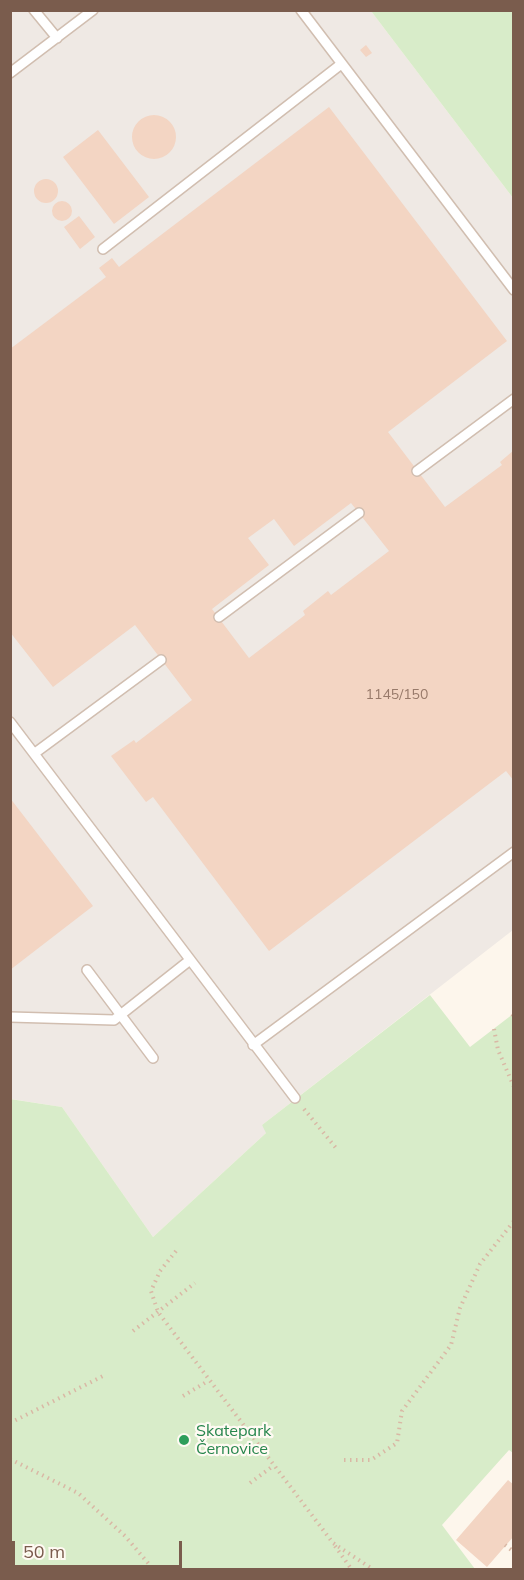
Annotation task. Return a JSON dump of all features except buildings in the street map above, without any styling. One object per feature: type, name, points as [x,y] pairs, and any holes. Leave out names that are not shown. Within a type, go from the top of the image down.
[{"type":"lane","points":[[34,10],[57,38]]},
{"type":"lane","points":[[10,73],[93,10]]},
{"type":"lane","points":[[300,10],[513,290]]},
{"type":"lane","points":[[103,249],[340,65]]},
{"type":"lane","points":[[417,471],[513,399]]},
{"type":"lane","points":[[219,617],[359,513]]},
{"type":"lane","points":[[35,753],[161,660]]},
{"type":"lane","points":[[10,722],[295,1098]]},
{"type":"lane","points":[[254,1045],[513,852]]},
{"type":"lane","points":[[10,1017],[114,1020],[190,960]]},
{"type":"lane","points":[[87,970],[153,1058]]},
{"type":"path","points":[[494,1029],[498,1050],[513,1088]]},
{"type":"path","points":[[295,1098],[336,1148]]},
{"type":"path","points":[[344,1460],[371,1460],[397,1443],[402,1411],[451,1345],[460,1308],[480,1264],[513,1221]]},
{"type":"path","points":[[176,1251],[160,1271],[151,1291],[158,1312],[352,1569]]},
{"type":"path","points":[[133,1331],[195,1283]]},
{"type":"path","points":[[10,1423],[103,1376]]},
{"type":"path","points":[[183,1396],[209,1381]]},
{"type":"path","points":[[10,1459],[78,1493],[125,1536],[154,1569]]},
{"type":"path","points":[[250,1483],[273,1466]]},
{"type":"path","points":[[333,1543],[374,1569]]},
{"type":"path","points":[[505,1545],[513,1552]]},
{"type":"shaded area","points":[[10,11],[371,11],[513,198],[513,930],[262,1125],[267,1132],[153,1237],[62,1107],[11,1099]]},
{"type":"green space","points":[[371,11],[513,11],[513,198]]},
{"type":"green space","points":[[430,995],[470,1047],[513,1014],[513,1453],[509,1450],[442,1525],[475,1569],[11,1569],[10,1099],[62,1107],[153,1237],[266,1133],[262,1125]]},
{"type":"place","name":"Skatepark Černovice","points":[[184,1440]]}]
